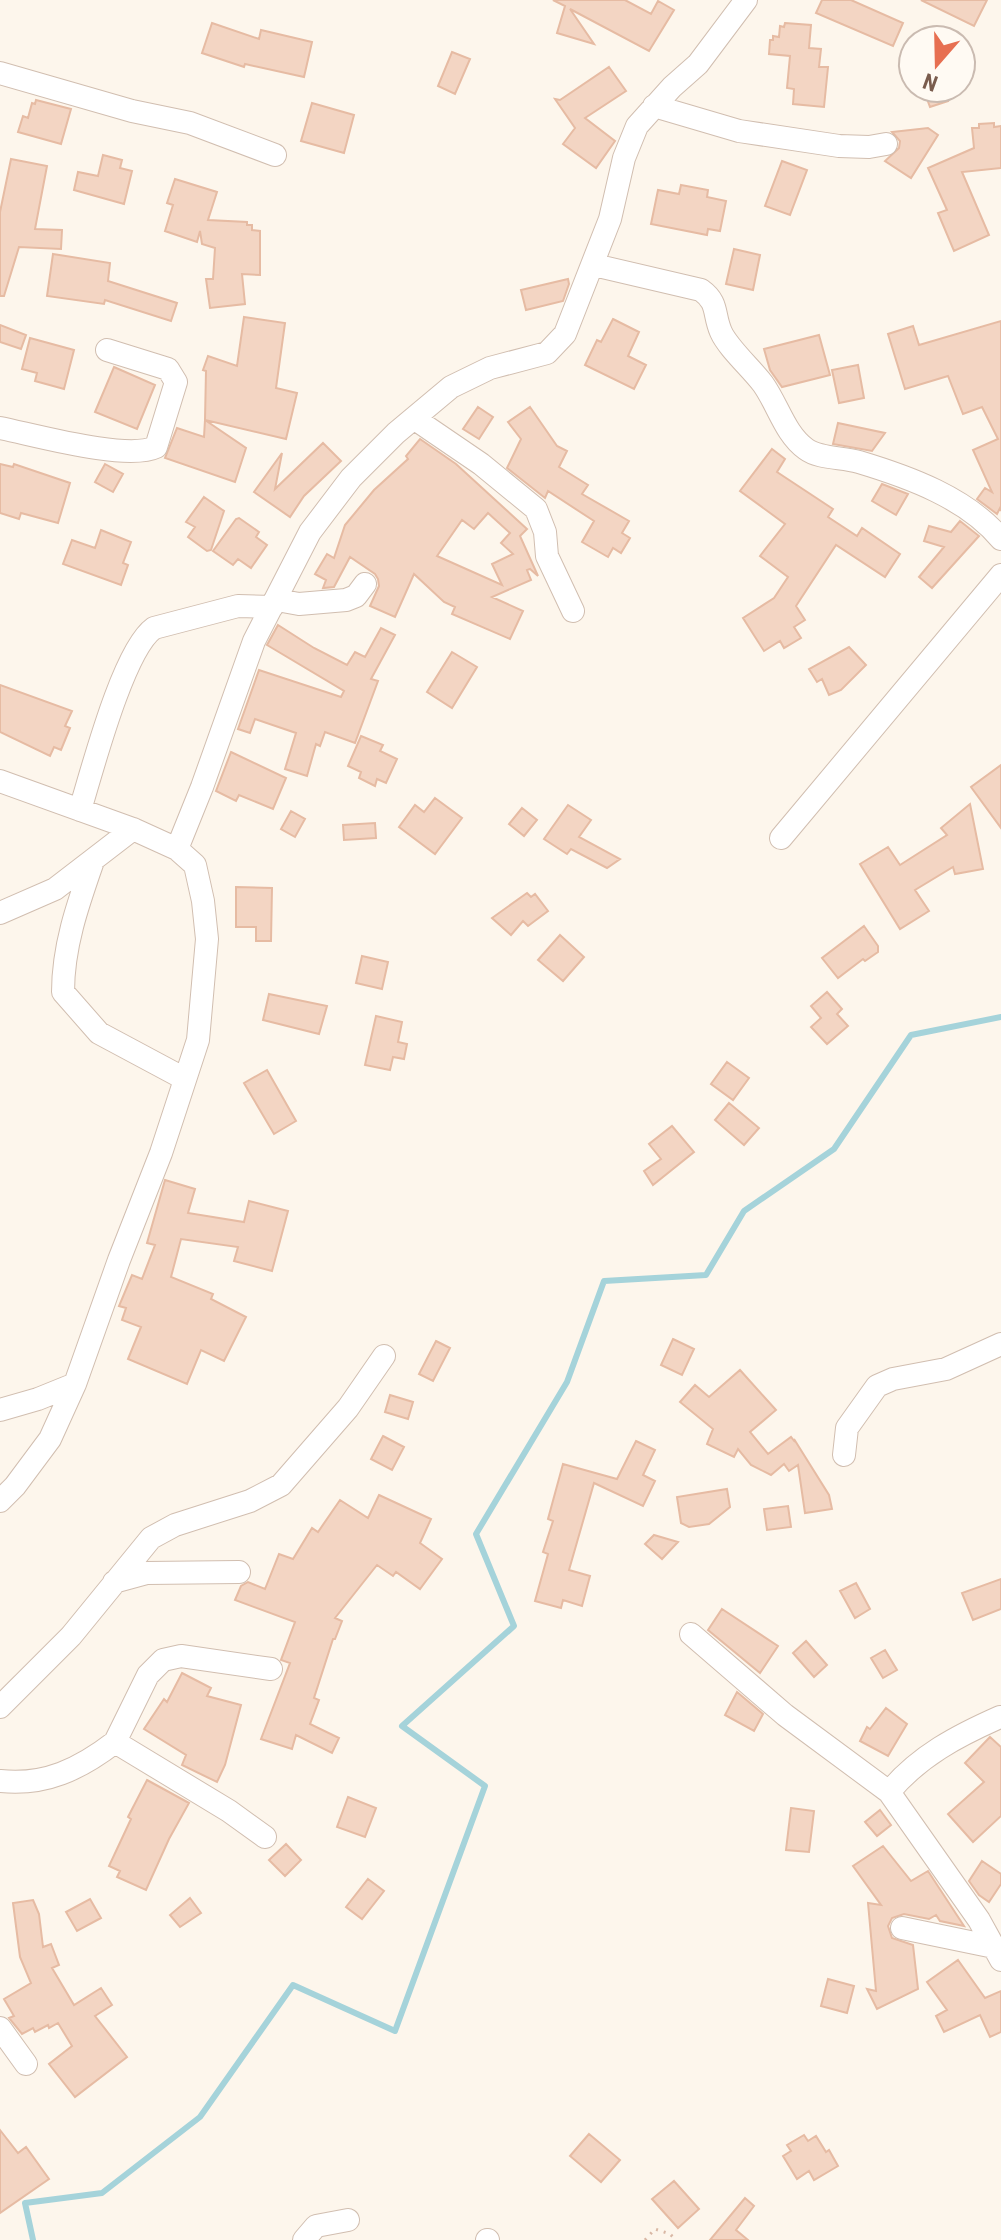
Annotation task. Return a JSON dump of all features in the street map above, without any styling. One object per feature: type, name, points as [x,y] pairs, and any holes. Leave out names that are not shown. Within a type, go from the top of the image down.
[{"type":"street","points":[[177,849],[254,641],[310,532],[351,478],[396,433],[451,387],[490,368],[547,353],[565,334],[610,219],[624,158],[637,126],[698,64],[741,2]]},
{"type":"street","points":[[0,73],[132,111],[190,123],[275,155]]},
{"type":"street","points":[[654,106],[739,131],[839,146],[886,144]]},
{"type":"street","points":[[594,265],[701,290],[712,298],[721,334],[764,386],[782,413],[792,437],[809,452],[858,462],[944,494],[992,528],[1001,539]]},
{"type":"street","points":[[0,428],[111,449],[149,450],[156,447],[176,382],[174,376],[168,369],[107,350]]},
{"type":"street","points":[[415,419],[481,464],[536,509],[545,532],[547,556],[573,611]]},
{"type":"street","points":[[781,838],[1001,575]]},
{"type":"street","points":[[80,810],[125,673],[147,634],[154,628],[238,606],[346,600],[356,596],[365,584]]},
{"type":"street","points":[[0,781],[133,829],[177,849],[195,865],[207,939],[198,1040],[161,1153],[75,1384],[50,1439],[0,1501]]},
{"type":"street","points":[[0,913],[55,889],[133,829]]},
{"type":"street","points":[[93,861],[70,933],[63,964],[63,992],[99,1033],[185,1079]]},
{"type":"street","points":[[844,1455],[847,1428],[877,1386],[893,1379],[946,1369],[1001,1344]]},
{"type":"street","points":[[0,1707],[71,1636],[151,1538],[175,1525],[250,1501],[281,1485],[348,1408],[384,1356]]},
{"type":"street","points":[[0,1410],[75,1384]]},
{"type":"street","points":[[114,1582],[147,1573],[239,1572]]},
{"type":"street","points":[[691,1634],[785,1715],[889,1792],[979,1920],[997,1954]]},
{"type":"street","points":[[0,1781],[44,1781],[91,1761],[115,1742],[148,1675],[163,1660],[181,1656],[271,1669]]},
{"type":"street","points":[[889,1792],[906,1771],[927,1755],[1000,1717]]},
{"type":"street","points":[[115,1742],[229,1811],[265,1837]]},
{"type":"street","points":[[902,1928],[997,1954]]},
{"type":"street","points":[[0,2028],[26,2064]]},
{"type":"street","points":[[304,2240],[316,2226],[348,2220]]},
{"type":"path","points":[[645,2240],[655,2229],[670,2234],[676,2240]]},
{"type":"building","points":[[553,0],[625,0],[651,14],[658,1],[674,10],[649,51],[570,9],[594,44],[557,33],[565,6]]},
{"type":"building","points":[[822,0],[851,0],[903,23],[897,24],[893,46],[816,13]]},
{"type":"building","points":[[921,0],[987,0],[975,24]]},
{"type":"building","points":[[212,23],[259,39],[261,30],[312,42],[304,77],[245,64],[244,67],[202,53]]},
{"type":"building","points":[[785,23],[811,25],[809,48],[821,49],[819,67],[828,67],[824,107],[793,104],[794,89],[787,88],[790,56],[769,54],[770,40],[773,36],[779,37],[780,26],[784,27]]},
{"type":"building","points":[[452,52],[470,59],[455,94],[438,86]]},
{"type":"building","points":[[609,67],[626,91],[585,118],[615,141],[596,168],[563,144],[575,128],[555,99],[560,100]]},
{"type":"building","points":[[36,100],[71,109],[61,144],[18,132],[23,116],[28,118],[32,103],[35,104]]},
{"type":"building","points":[[312,103],[354,115],[344,153],[301,141]]},
{"type":"building","points":[[994,123],[994,127],[1001,126],[1001,168],[962,172],[989,235],[954,251],[938,213],[947,210],[928,168],[974,148],[972,128]]},
{"type":"building","points":[[928,128],[938,135],[911,178],[885,161],[899,148],[900,141],[892,132]]},
{"type":"building","points":[[103,155],[122,160],[120,168],[132,171],[124,204],[74,190],[78,172],[98,176]]},
{"type":"building","points":[[11,159],[47,166],[35,229],[62,230],[61,249],[19,247],[4,296],[0,296],[0,212]]},
{"type":"building","points":[[782,161],[807,170],[790,215],[765,206]]},
{"type":"building","points":[[175,179],[217,192],[208,220],[247,222],[247,225],[252,225],[252,230],[260,231],[260,275],[242,274],[245,304],[210,308],[206,279],[213,279],[215,248],[202,244],[200,231],[197,242],[165,231],[173,205],[167,203]]},
{"type":"building","points":[[681,185],[708,190],[707,197],[726,201],[720,231],[708,229],[707,235],[651,224],[658,190],[679,194]]},
{"type":"building","points":[[734,249],[760,255],[753,290],[726,284]]},
{"type":"building","points":[[53,254],[110,263],[108,281],[177,303],[171,321],[105,300],[104,304],[47,296]]},
{"type":"building","points":[[568,279],[563,301],[526,310],[521,290]]},
{"type":"building","points":[[244,317],[285,323],[276,388],[297,393],[286,439],[205,420],[206,371],[203,370],[208,356],[237,366]]},
{"type":"building","points":[[613,319],[639,332],[628,356],[646,365],[634,389],[585,365],[597,340],[601,342]]},
{"type":"building","points":[[1001,321],[1001,511],[1000,508],[997,514],[977,499],[985,488],[992,492],[973,450],[998,439],[982,407],[963,414],[948,376],[905,389],[888,334],[913,326],[919,345]]},
{"type":"building","points":[[0,325],[26,335],[21,349],[0,342]]},
{"type":"building","points":[[819,335],[830,375],[782,387],[770,370],[764,349]]},
{"type":"building","points":[[30,338],[74,350],[64,389],[35,381],[37,373],[22,369]]},
{"type":"building","points":[[858,365],[864,398],[839,403],[832,370]]},
{"type":"building","points":[[114,367],[155,385],[137,429],[95,412]]},
{"type":"building","points":[[478,407],[493,417],[479,439],[463,429]]},
{"type":"building","points":[[530,407],[557,446],[567,451],[559,467],[588,485],[582,494],[629,521],[622,533],[630,538],[621,553],[613,548],[608,557],[582,542],[594,521],[548,491],[545,498],[507,468],[521,439],[508,422]]},
{"type":"building","points":[[205,420],[246,448],[235,482],[165,458],[177,428],[204,437]]},
{"type":"building","points":[[838,423],[885,433],[872,451],[833,444]]},
{"type":"building","points":[[420,439],[456,464],[527,529],[520,536],[538,576],[527,570],[531,580],[492,597],[523,611],[510,639],[452,614],[455,607],[444,602],[414,574],[395,617],[370,606],[379,586],[378,579],[350,557],[334,587],[323,588],[326,580],[315,574],[327,554],[334,558],[345,525],[374,490],[408,459],[406,456]],"holes":[[[488,513],[510,533],[501,543],[513,554],[492,564],[502,585],[437,556],[462,520],[474,529]]]},
{"type":"building","points":[[323,443],[341,461],[304,496],[290,517],[254,492],[282,453],[275,489]]},
{"type":"building","points":[[772,449],[785,459],[777,472],[833,509],[828,517],[857,536],[862,528],[900,554],[885,577],[836,545],[796,606],[805,620],[794,627],[801,638],[784,648],[780,641],[764,651],[743,618],[774,598],[788,577],[760,556],[785,524],[740,491]]},
{"type":"building","points":[[0,464],[13,467],[14,464],[70,483],[58,523],[21,513],[19,519],[0,513]]},
{"type":"building","points":[[105,464],[123,474],[113,492],[95,482]]},
{"type":"building","points":[[882,484],[908,494],[896,515],[872,501]]},
{"type":"building","points":[[204,497],[224,511],[211,550],[207,551],[188,537],[195,527],[186,522]]},
{"type":"building","points":[[239,518],[259,532],[256,537],[267,545],[251,568],[238,559],[233,565],[213,551]]},
{"type":"building","points":[[960,521],[979,536],[932,588],[919,577],[944,547],[924,541],[929,526],[951,532]]},
{"type":"building","points":[[101,530],[131,542],[123,563],[128,565],[121,585],[63,564],[72,540],[95,548]]},
{"type":"building","points":[[278,625],[347,665],[355,652],[365,657],[381,628],[395,635],[371,679],[378,681],[355,743],[325,732],[320,746],[316,744],[307,776],[285,769],[296,733],[255,719],[250,733],[238,729],[259,670],[341,697],[344,691],[267,645]]},
{"type":"building","points":[[849,647],[866,665],[841,690],[829,695],[822,679],[817,682],[809,669]]},
{"type":"building","points":[[452,652],[477,667],[452,708],[427,692]]},
{"type":"building","points":[[0,685],[72,711],[65,726],[70,728],[61,750],[54,747],[50,756],[0,732]]},
{"type":"building","points":[[361,736],[383,745],[380,751],[397,759],[386,783],[377,779],[375,786],[359,778],[361,772],[348,766]]},
{"type":"building","points":[[231,752],[286,778],[273,809],[239,795],[236,801],[216,791]]},
{"type":"building","points":[[1001,765],[1001,828],[971,787]]},
{"type":"building","points":[[435,798],[462,818],[435,854],[399,827],[415,805],[424,812]]},
{"type":"building","points":[[970,804],[983,869],[955,874],[953,867],[915,890],[929,911],[900,929],[860,864],[888,847],[900,865],[947,835],[941,828]]},
{"type":"building","points":[[568,805],[591,820],[579,837],[620,859],[607,868],[571,849],[567,854],[544,839]]},
{"type":"building","points":[[522,808],[537,820],[524,836],[509,824]]},
{"type":"building","points":[[291,811],[305,819],[295,837],[281,829]]},
{"type":"building","points":[[375,823],[376,838],[344,840],[343,825]]},
{"type":"building","points":[[236,887],[272,888],[271,941],[256,941],[256,927],[236,927]]},
{"type":"building","points":[[527,893],[531,897],[535,894],[548,911],[528,926],[523,921],[511,935],[492,918]]},
{"type":"building","points":[[864,926],[878,946],[878,952],[838,978],[822,958]]},
{"type":"building","points":[[560,935],[584,957],[563,981],[538,960]]},
{"type":"building","points":[[362,956],[388,962],[382,989],[356,983]]},
{"type":"building","points":[[827,992],[842,1009],[837,1014],[848,1026],[827,1044],[811,1027],[821,1018],[811,1006]]},
{"type":"building","points":[[269,994],[327,1006],[319,1034],[263,1020]]},
{"type":"building","points":[[376,1016],[402,1022],[398,1042],[407,1044],[404,1059],[393,1057],[390,1070],[365,1065]]},
{"type":"building","points":[[727,1062],[749,1078],[733,1100],[711,1084]]},
{"type":"building","points":[[267,1070],[296,1121],[274,1134],[244,1083]]},
{"type":"building","points":[[729,1103],[759,1128],[744,1145],[715,1120]]},
{"type":"building","points":[[672,1126],[694,1152],[653,1185],[644,1171],[661,1159],[649,1144]]},
{"type":"building","points":[[165,1180],[195,1189],[188,1213],[244,1222],[249,1201],[288,1211],[272,1271],[234,1261],[238,1247],[181,1239],[171,1277],[213,1294],[211,1299],[246,1317],[224,1361],[201,1350],[187,1384],[128,1359],[141,1327],[122,1320],[126,1308],[119,1306],[132,1275],[142,1279],[155,1245],[147,1243]]},
{"type":"building","points":[[673,1339],[694,1349],[682,1375],[661,1365]]},
{"type":"building","points":[[436,1341],[450,1348],[433,1381],[419,1374]]},
{"type":"building","points":[[740,1370],[776,1410],[750,1432],[768,1454],[791,1437],[795,1442],[794,1439],[829,1495],[832,1509],[805,1513],[798,1465],[789,1471],[784,1464],[771,1475],[751,1465],[738,1449],[734,1457],[707,1444],[713,1429],[680,1402],[695,1385],[709,1397]]},
{"type":"building","points":[[390,1395],[413,1402],[408,1419],[385,1412]]},
{"type":"building","points":[[383,1436],[404,1447],[392,1470],[371,1459]]},
{"type":"building","points":[[636,1441],[655,1450],[643,1475],[655,1481],[643,1506],[594,1483],[569,1570],[590,1576],[582,1606],[563,1600],[561,1608],[535,1601],[548,1554],[543,1552],[553,1521],[548,1519],[563,1464],[617,1479]]},
{"type":"building","points":[[727,1489],[730,1507],[709,1524],[689,1527],[681,1523],[677,1497]]},
{"type":"building","points":[[379,1495],[431,1519],[420,1543],[442,1559],[420,1589],[396,1572],[393,1576],[377,1565],[335,1618],[342,1621],[314,1698],[319,1700],[310,1724],[339,1738],[332,1753],[296,1735],[292,1749],[261,1739],[290,1663],[281,1660],[295,1622],[235,1600],[241,1586],[248,1582],[265,1589],[279,1554],[293,1559],[312,1528],[318,1532],[340,1500],[368,1518]]},
{"type":"building","points":[[788,1506],[791,1527],[767,1530],[764,1509]]},
{"type":"building","points":[[654,1535],[678,1542],[662,1559],[645,1544]]},
{"type":"building","points":[[1001,1579],[1001,1609],[973,1620],[962,1593]]},
{"type":"building","points":[[856,1583],[870,1609],[855,1618],[840,1591]]},
{"type":"building","points":[[722,1609],[778,1646],[760,1673],[708,1630]]},
{"type":"building","points":[[806,1641],[827,1665],[814,1677],[793,1653]]},
{"type":"building","points":[[885,1650],[897,1670],[883,1678],[871,1658]]},
{"type":"building","points":[[182,1673],[211,1688],[207,1696],[241,1705],[225,1765],[217,1782],[182,1765],[186,1755],[144,1729],[164,1699],[167,1702]]},
{"type":"building","points":[[737,1692],[763,1714],[754,1731],[725,1715]]},
{"type":"building","points":[[886,1708],[907,1724],[888,1756],[860,1741],[867,1727],[870,1729]]},
{"type":"building","points":[[990,1737],[1001,1747],[1001,1816],[973,1842],[948,1814],[984,1782],[965,1763]]},
{"type":"building","points":[[147,1780],[189,1803],[146,1890],[117,1877],[120,1871],[109,1866],[131,1819],[128,1817]]},
{"type":"building","points":[[348,1797],[376,1808],[365,1837],[337,1827]]},
{"type":"building","points":[[791,1808],[814,1811],[809,1852],[786,1850]]},
{"type":"building","points":[[880,1810],[891,1825],[877,1836],[865,1822]]},
{"type":"building","points":[[286,1844],[301,1860],[285,1876],[269,1860]]},
{"type":"building","points":[[883,1846],[911,1881],[928,1871],[964,1926],[940,1921],[936,1915],[929,1919],[904,1914],[892,1918],[888,1926],[892,1938],[913,1945],[918,1989],[877,2009],[867,1989],[876,1991],[868,1903],[881,1905],[853,1866]]},
{"type":"building","points":[[982,1861],[1001,1874],[1001,1884],[989,1902],[979,1895],[969,1881]]},
{"type":"building","points":[[368,1879],[384,1891],[362,1919],[346,1907]]},
{"type":"building","points":[[190,1898],[201,1913],[180,1927],[170,1915]]},
{"type":"building","points":[[90,1899],[101,1918],[77,1931],[66,1912]]},
{"type":"building","points":[[33,1900],[39,1914],[43,1947],[51,1944],[59,1965],[52,1968],[74,2005],[101,1988],[112,2005],[95,2016],[127,2057],[75,2097],[49,2064],[72,2046],[58,2023],[35,2032],[33,2028],[22,2034],[9,2018],[14,2016],[4,1999],[31,1983],[20,1957],[13,1903]]},
{"type":"building","points":[[958,1960],[985,1998],[1001,1991],[1001,2032],[990,2037],[980,2015],[944,2032],[936,2016],[947,2010],[927,1982]]},
{"type":"building","points":[[828,1979],[854,1986],[847,2013],[821,2006]]},
{"type":"building","points":[[0,2130],[18,2153],[26,2147],[49,2179],[0,2213]]},
{"type":"building","points":[[589,2134],[620,2160],[601,2182],[570,2156]]},
{"type":"building","points":[[804,2135],[808,2141],[816,2136],[838,2166],[814,2180],[809,2171],[797,2179],[783,2156],[791,2151],[787,2145]]},
{"type":"building","points":[[674,2181],[699,2209],[678,2228],[652,2199]]},
{"type":"building","points":[[745,2198],[754,2206],[736,2230],[748,2240],[710,2240]]},
{"type":"waterway","points":[[33,2240],[25,2203],[102,2193],[200,2117],[293,1985],[395,2031],[485,1786],[402,1726],[514,1626],[476,1534],[567,1382],[604,1281],[706,1275],[744,1211],[834,1149],[911,1035],[1001,1017]]}]
